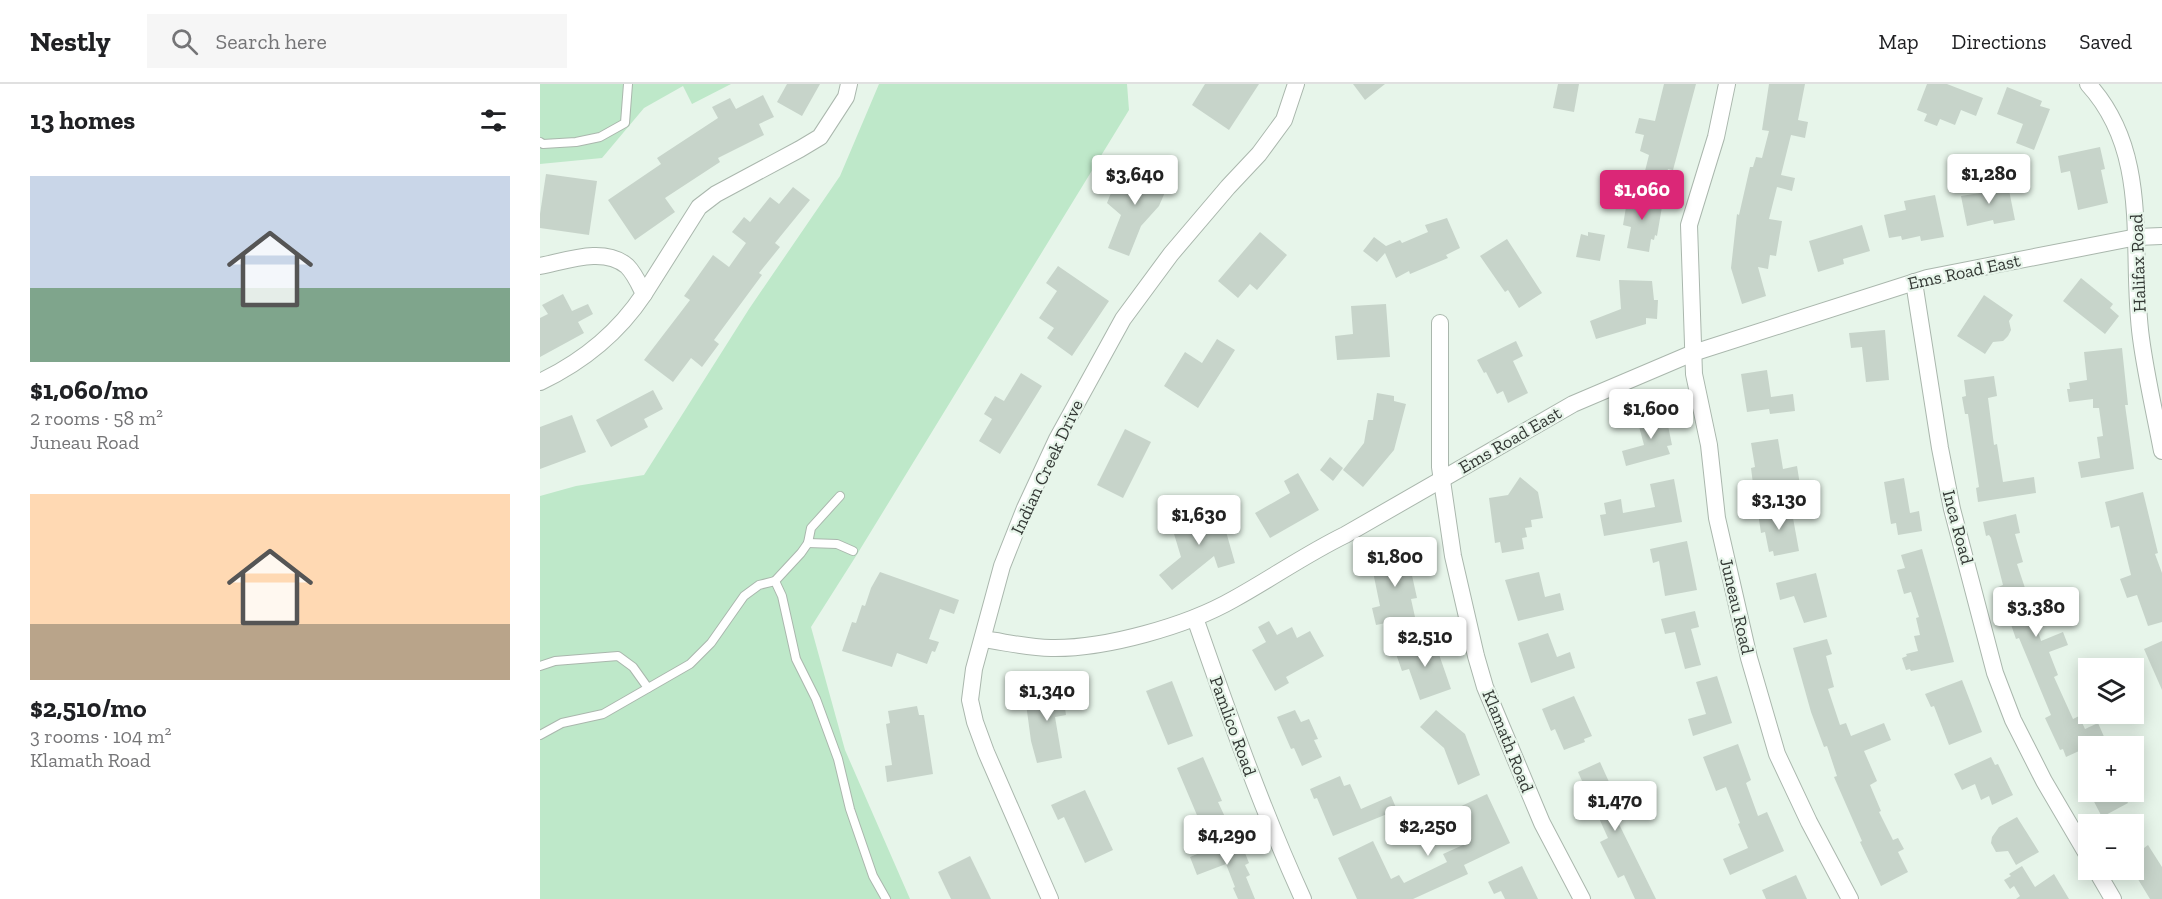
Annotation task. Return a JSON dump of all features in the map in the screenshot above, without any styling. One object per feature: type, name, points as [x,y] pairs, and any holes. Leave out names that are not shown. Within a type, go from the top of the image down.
[{"type":"street","points":[[540,382],[584,358],[630,315],[699,207],[716,194],[820,137],[846,97],[849,84]]},
{"type":"street","name":"Indian Creek Drive","points":[[1050,899],[975,722],[970,700],[974,669],[1002,566],[1025,508],[1057,439],[1123,319],[1170,254],[1271,138],[1284,120],[1296,84]]},
{"type":"street","name":"Juneau Road","points":[[1727,84],[1716,137],[1689,225],[1694,374],[1709,445],[1717,518],[1749,658],[1777,754],[1809,822],[1850,899]]},
{"type":"street","name":"Halifax Road","points":[[2088,84],[2110,113],[2129,158],[2134,190],[2141,337],[2162,451]]},
{"type":"street","name":"Ems Road East","points":[[983,639],[1049,648],[1093,646],[1195,618],[1233,600],[1314,550],[1573,404],[1693,353],[1927,278],[2136,237],[2162,236]]},
{"type":"street","points":[[540,266],[585,257],[604,256],[626,265],[644,294]]},
{"type":"street","name":"Inca Road","points":[[1914,282],[1950,499],[1995,673],[2013,720],[2044,781],[2078,839]]},
{"type":"street","name":"Klamath Road","points":[[1440,323],[1440,467],[1453,556],[1485,687],[1542,823],[1582,899]]},
{"type":"street","name":"Pamlico Road","points":[[1195,618],[1238,744],[1275,840],[1303,899]]},
{"type":"street","points":[[2102,880],[2113,899]]},
{"type":"lane","points":[[540,142],[576,142],[592,139],[625,123],[628,84]]},
{"type":"lane","points":[[540,735],[562,723],[603,714],[690,664],[711,643],[744,596],[759,585],[775,581],[789,567],[807,543],[811,528],[840,496]]},
{"type":"lane","points":[[807,543],[837,544],[853,551]]},
{"type":"lane","points":[[775,581],[782,596],[796,658],[816,699],[838,759],[850,809],[873,876],[886,899]]},
{"type":"lane","points":[[540,666],[555,661],[618,656],[633,667],[648,688]]},
{"type":"green space","points":[[540,84],[731,84],[692,104],[683,86],[644,108],[602,158],[540,164]]},
{"type":"green space","points":[[879,84],[1127,84],[1129,110],[811,627],[845,750],[910,899],[540,899],[540,496],[576,486],[644,475],[749,309],[840,176]]},
{"type":"building","points":[[787,84],[820,84],[802,116],[777,102]]},
{"type":"building","points":[[1205,84],[1259,84],[1229,130],[1192,105]]},
{"type":"building","points":[[1353,84],[1385,84],[1365,100]]},
{"type":"building","points":[[1558,84],[1579,84],[1574,112],[1553,108]]},
{"type":"building","points":[[1664,84],[1696,84],[1673,170],[1668,169],[1665,180],[1644,175],[1649,155],[1640,151],[1644,135],[1635,133],[1639,118],[1655,121]]},
{"type":"building","points":[[1769,84],[1805,84],[1798,120],[1808,122],[1805,138],[1791,135],[1781,175],[1795,178],[1792,191],[1777,187],[1769,219],[1782,221],[1776,256],[1770,255],[1768,269],[1758,267],[1766,296],[1742,304],[1731,268],[1737,214],[1739,215],[1750,167],[1753,167],[1756,157],[1762,158],[1769,131],[1762,130]]},
{"type":"building","points":[[1927,84],[1947,84],[1983,98],[1976,116],[1961,110],[1955,125],[1940,119],[1937,126],[1924,121],[1927,114],[1917,110]]},
{"type":"building","points":[[2007,87],[2042,101],[2040,106],[2050,109],[2034,150],[2016,143],[2023,124],[1997,114]]},
{"type":"building","points":[[763,95],[774,117],[759,124],[764,135],[718,158],[720,162],[665,198],[675,212],[635,240],[608,200],[661,164],[657,158],[718,118],[712,107],[730,98],[736,109]]},
{"type":"building","points":[[2100,147],[2105,169],[2101,170],[2108,203],[2078,210],[2070,171],[2061,173],[2058,156]]},
{"type":"building","points":[[1151,165],[1172,176],[1159,206],[1141,226],[1129,256],[1108,248],[1121,215],[1107,203],[1111,193],[1105,187],[1118,172],[1140,192]]},
{"type":"building","points":[[546,174],[597,181],[589,235],[540,228]]},
{"type":"building","points":[[2007,180],[2015,220],[1994,224],[1993,220],[1967,226],[1961,196],[1980,193],[1979,186]]},
{"type":"building","points":[[793,187],[810,200],[775,243],[780,247],[759,273],[762,275],[714,340],[719,344],[702,367],[691,358],[673,382],[644,360],[690,300],[684,296],[713,255],[729,267],[746,243],[732,232],[744,217],[750,222],[770,197],[779,204]]},
{"type":"building","points":[[1628,195],[1663,201],[1657,236],[1655,235],[1654,240],[1651,239],[1649,252],[1627,248],[1631,227],[1623,225]]},
{"type":"building","points":[[1935,195],[1944,237],[1921,241],[1920,236],[1902,240],[1901,236],[1889,238],[1884,215],[1906,210],[1904,201]]},
{"type":"building","points":[[1447,218],[1460,248],[1446,255],[1448,258],[1410,274],[1409,271],[1396,278],[1385,253],[1377,262],[1363,251],[1374,237],[1386,246],[1400,240],[1402,243],[1428,232],[1425,225]]},
{"type":"building","points":[[1862,225],[1870,251],[1843,259],[1844,264],[1818,272],[1809,241]]},
{"type":"building","points":[[1260,232],[1287,255],[1257,290],[1250,284],[1238,298],[1218,281]]},
{"type":"building","points":[[1588,232],[1605,235],[1600,261],[1576,257],[1581,234],[1588,236]]},
{"type":"building","points":[[1507,239],[1542,293],[1519,308],[1508,290],[1505,292],[1480,256]]},
{"type":"building","points":[[1058,266],[1109,301],[1072,356],[1047,338],[1054,328],[1039,318],[1057,291],[1046,283]]},
{"type":"building","points":[[2081,278],[2113,304],[2110,308],[2119,316],[2105,334],[2063,301]]},
{"type":"building","points":[[1619,280],[1652,281],[1654,300],[1658,300],[1657,319],[1646,318],[1646,324],[1596,339],[1590,321],[1621,309]]},
{"type":"building","points":[[563,294],[572,311],[588,304],[593,314],[578,322],[584,333],[540,357],[540,318],[548,314],[542,305]]},
{"type":"building","points":[[1984,295],[2013,315],[2009,321],[2011,330],[2008,336],[2003,341],[1993,342],[1985,354],[1957,336]]},
{"type":"building","points":[[1386,304],[1390,357],[1337,360],[1335,336],[1353,334],[1351,306]]},
{"type":"building","points":[[1885,330],[1889,380],[1866,382],[1862,347],[1851,348],[1849,333]]},
{"type":"building","points":[[1217,339],[1235,350],[1198,408],[1164,386],[1185,352],[1202,363]]},
{"type":"building","points":[[1516,341],[1523,356],[1513,361],[1528,393],[1508,403],[1503,391],[1497,394],[1477,360]]},
{"type":"building","points":[[2122,348],[2128,405],[2125,405],[2134,469],[2081,478],[2078,462],[2100,458],[2097,437],[2103,436],[2099,408],[2093,408],[2093,399],[2069,402],[2067,389],[2070,389],[2069,383],[2087,380],[2084,352]]},
{"type":"building","points":[[1767,370],[1771,397],[1793,394],[1795,411],[1770,414],[1769,409],[1747,412],[1741,374]]},
{"type":"building","points":[[1021,373],[1042,386],[1000,454],[979,441],[992,419],[984,414],[995,396],[1004,401]]},
{"type":"building","points":[[1994,376],[1997,396],[1988,398],[1994,445],[1997,444],[2003,482],[2034,477],[2036,493],[1978,502],[1976,488],[1979,487],[1968,414],[1965,414],[1962,397],[1966,396],[1964,380]]},
{"type":"building","points":[[653,390],[663,409],[644,419],[648,427],[611,447],[596,420]]},
{"type":"building","points":[[1377,393],[1394,396],[1394,401],[1406,404],[1394,450],[1363,487],[1343,470],[1364,443],[1368,420],[1373,420]]},
{"type":"building","points":[[1665,411],[1672,445],[1667,446],[1670,454],[1626,466],[1622,451],[1644,445],[1637,419]]},
{"type":"building","points":[[572,415],[586,452],[540,469],[540,427]]},
{"type":"building","points":[[1125,429],[1151,442],[1123,498],[1097,485]]},
{"type":"building","points":[[1778,439],[1783,469],[1797,466],[1800,485],[1754,492],[1751,468],[1755,467],[1751,443]]},
{"type":"building","points":[[1330,457],[1343,468],[1333,481],[1320,470]]},
{"type":"building","points":[[1298,473],[1319,510],[1270,538],[1255,513],[1290,493],[1284,481]]},
{"type":"building","points":[[1520,477],[1538,492],[1543,518],[1531,520],[1532,527],[1525,528],[1527,537],[1522,538],[1524,549],[1502,553],[1500,542],[1495,543],[1489,498],[1508,495]]},
{"type":"building","points":[[1904,478],[1910,513],[1919,511],[1922,531],[1898,535],[1896,523],[1891,524],[1884,482]]},
{"type":"building","points":[[1674,479],[1682,522],[1604,536],[1600,515],[1606,514],[1604,503],[1621,499],[1623,513],[1655,507],[1650,484]]},
{"type":"building","points":[[2143,492],[2158,553],[2155,554],[2162,573],[2162,622],[2148,626],[2137,595],[2127,598],[2120,579],[2131,575],[2119,526],[2111,528],[2105,502]]},
{"type":"building","points":[[1219,507],[1235,563],[1218,568],[1214,556],[1172,590],[1159,575],[1181,557],[1171,524],[1203,515],[1202,512]]},
{"type":"building","points":[[1791,507],[1799,551],[1774,556],[1773,551],[1769,552],[1765,532],[1761,533],[1758,513]]},
{"type":"building","points":[[2016,514],[2020,533],[2015,534],[2023,562],[2017,564],[2027,594],[2034,591],[2041,609],[2032,612],[2041,641],[2063,632],[2068,645],[2049,652],[2058,675],[2054,677],[2073,719],[2078,716],[2078,724],[2083,724],[2085,729],[2098,724],[2104,736],[2078,736],[2078,751],[2066,757],[2063,749],[2060,750],[2045,718],[2051,715],[2019,638],[2016,639],[1998,587],[2003,585],[1991,538],[1989,535],[1986,536],[1983,522]]},
{"type":"building","points":[[1687,541],[1697,590],[1665,596],[1659,561],[1653,563],[1650,549]]},
{"type":"building","points":[[1922,549],[1954,662],[1911,671],[1906,670],[1902,658],[1907,656],[1906,654],[1918,651],[1914,636],[1920,635],[1916,618],[1919,617],[1911,592],[1904,594],[1897,570],[1905,568],[1901,555]]},
{"type":"building","points":[[1416,552],[1420,569],[1411,571],[1417,598],[1411,599],[1415,617],[1376,625],[1372,608],[1380,606],[1371,562]]},
{"type":"building","points":[[880,572],[959,600],[954,614],[940,609],[929,639],[939,642],[935,652],[932,651],[927,664],[897,653],[892,667],[842,651],[852,622],[856,623],[862,605],[865,606]]},
{"type":"building","points":[[1539,572],[1545,597],[1560,593],[1564,610],[1518,621],[1505,580]]},
{"type":"building","points":[[1816,573],[1827,617],[1804,623],[1794,596],[1780,600],[1776,583]]},
{"type":"building","points":[[1695,611],[1699,627],[1691,629],[1701,665],[1685,669],[1675,632],[1665,634],[1661,619]]},
{"type":"building","points":[[1269,621],[1277,635],[1292,627],[1297,638],[1310,631],[1324,656],[1286,677],[1289,683],[1275,691],[1252,650],[1266,642],[1258,627]]},
{"type":"building","points":[[1548,633],[1557,657],[1570,652],[1575,668],[1531,683],[1518,643]]},
{"type":"building","points":[[1433,637],[1451,689],[1420,700],[1409,669],[1402,671],[1395,651]]},
{"type":"building","points":[[1827,639],[1832,654],[1826,656],[1834,687],[1828,689],[1840,725],[1846,723],[1851,736],[1884,723],[1891,740],[1864,751],[1877,781],[1870,785],[1881,811],[1879,812],[1893,840],[1898,838],[1904,849],[1898,852],[1908,872],[1881,886],[1860,842],[1862,841],[1834,777],[1837,776],[1827,746],[1824,747],[1811,712],[1793,648]]},
{"type":"building","points":[[2162,641],[2162,690],[2144,649]]},
{"type":"building","points":[[1717,676],[1732,723],[1693,736],[1688,719],[1706,714],[1696,682]]},
{"type":"building","points":[[1962,680],[1982,732],[1949,745],[1934,706],[1931,707],[1925,694]]},
{"type":"building","points":[[1172,681],[1193,736],[1168,745],[1146,691]]},
{"type":"building","points":[[1072,688],[1075,707],[1065,708],[1066,715],[1055,717],[1062,758],[1037,763],[1031,741],[1025,696]]},
{"type":"building","points":[[1574,696],[1592,736],[1584,739],[1585,742],[1564,750],[1555,729],[1551,731],[1542,709]]},
{"type":"building","points":[[917,706],[919,715],[924,715],[933,774],[887,782],[885,766],[892,765],[886,724],[890,723],[888,711]]},
{"type":"building","points":[[1295,710],[1301,722],[1309,719],[1318,739],[1314,740],[1322,757],[1302,766],[1294,748],[1291,749],[1277,717]]},
{"type":"building","points":[[1436,710],[1465,734],[1480,775],[1458,785],[1444,748],[1420,727]]},
{"type":"building","points":[[1738,744],[1751,780],[1746,783],[1758,816],[1767,812],[1784,851],[1730,875],[1723,859],[1748,848],[1726,787],[1716,791],[1703,757]]},
{"type":"building","points":[[1203,757],[1222,801],[1218,802],[1225,817],[1202,827],[1177,768]]},
{"type":"building","points":[[1991,757],[1995,765],[1998,764],[2013,795],[1992,805],[1989,796],[1981,800],[1975,784],[1962,790],[1954,774]]},
{"type":"building","points":[[1600,762],[1623,813],[1615,816],[1656,899],[1635,899],[1624,875],[1618,878],[1600,842],[1608,838],[1578,772]]},
{"type":"building","points":[[1340,776],[1344,786],[1350,784],[1361,809],[1391,796],[1397,810],[1333,836],[1317,798],[1314,799],[1310,789]]},
{"type":"building","points":[[1085,790],[1113,850],[1085,863],[1064,817],[1058,820],[1051,805]]},
{"type":"building","points":[[1487,794],[1510,843],[1464,865],[1468,874],[1413,899],[1357,899],[1338,858],[1373,841],[1391,879],[1399,875],[1404,883],[1447,862],[1443,854],[1463,845],[1454,824],[1459,821],[1453,810]]},
{"type":"building","points":[[2094,802],[2128,803],[2108,814],[2100,814]]},
{"type":"building","points":[[2017,817],[2039,852],[2016,865],[2008,851],[1996,852],[1991,843],[1999,827]]},
{"type":"building","points":[[1226,842],[1229,848],[1241,843],[1249,863],[1245,865],[1250,875],[1246,877],[1255,899],[1238,899],[1226,864],[1197,875],[1190,857]]},
{"type":"building","points":[[2148,845],[2162,867],[2162,899],[2150,899],[2138,880],[2144,880],[2144,848]]},
{"type":"building","points":[[970,856],[991,899],[951,899],[938,872]]},
{"type":"building","points":[[1522,866],[1538,899],[1505,899],[1501,891],[1494,894],[1488,882]]},
{"type":"building","points":[[2022,866],[2035,887],[2054,874],[2069,899],[2016,899],[2020,896],[2014,886],[2010,889],[2004,880]]},
{"type":"building","points":[[1796,875],[1807,899],[1766,899],[1762,890]]}]
